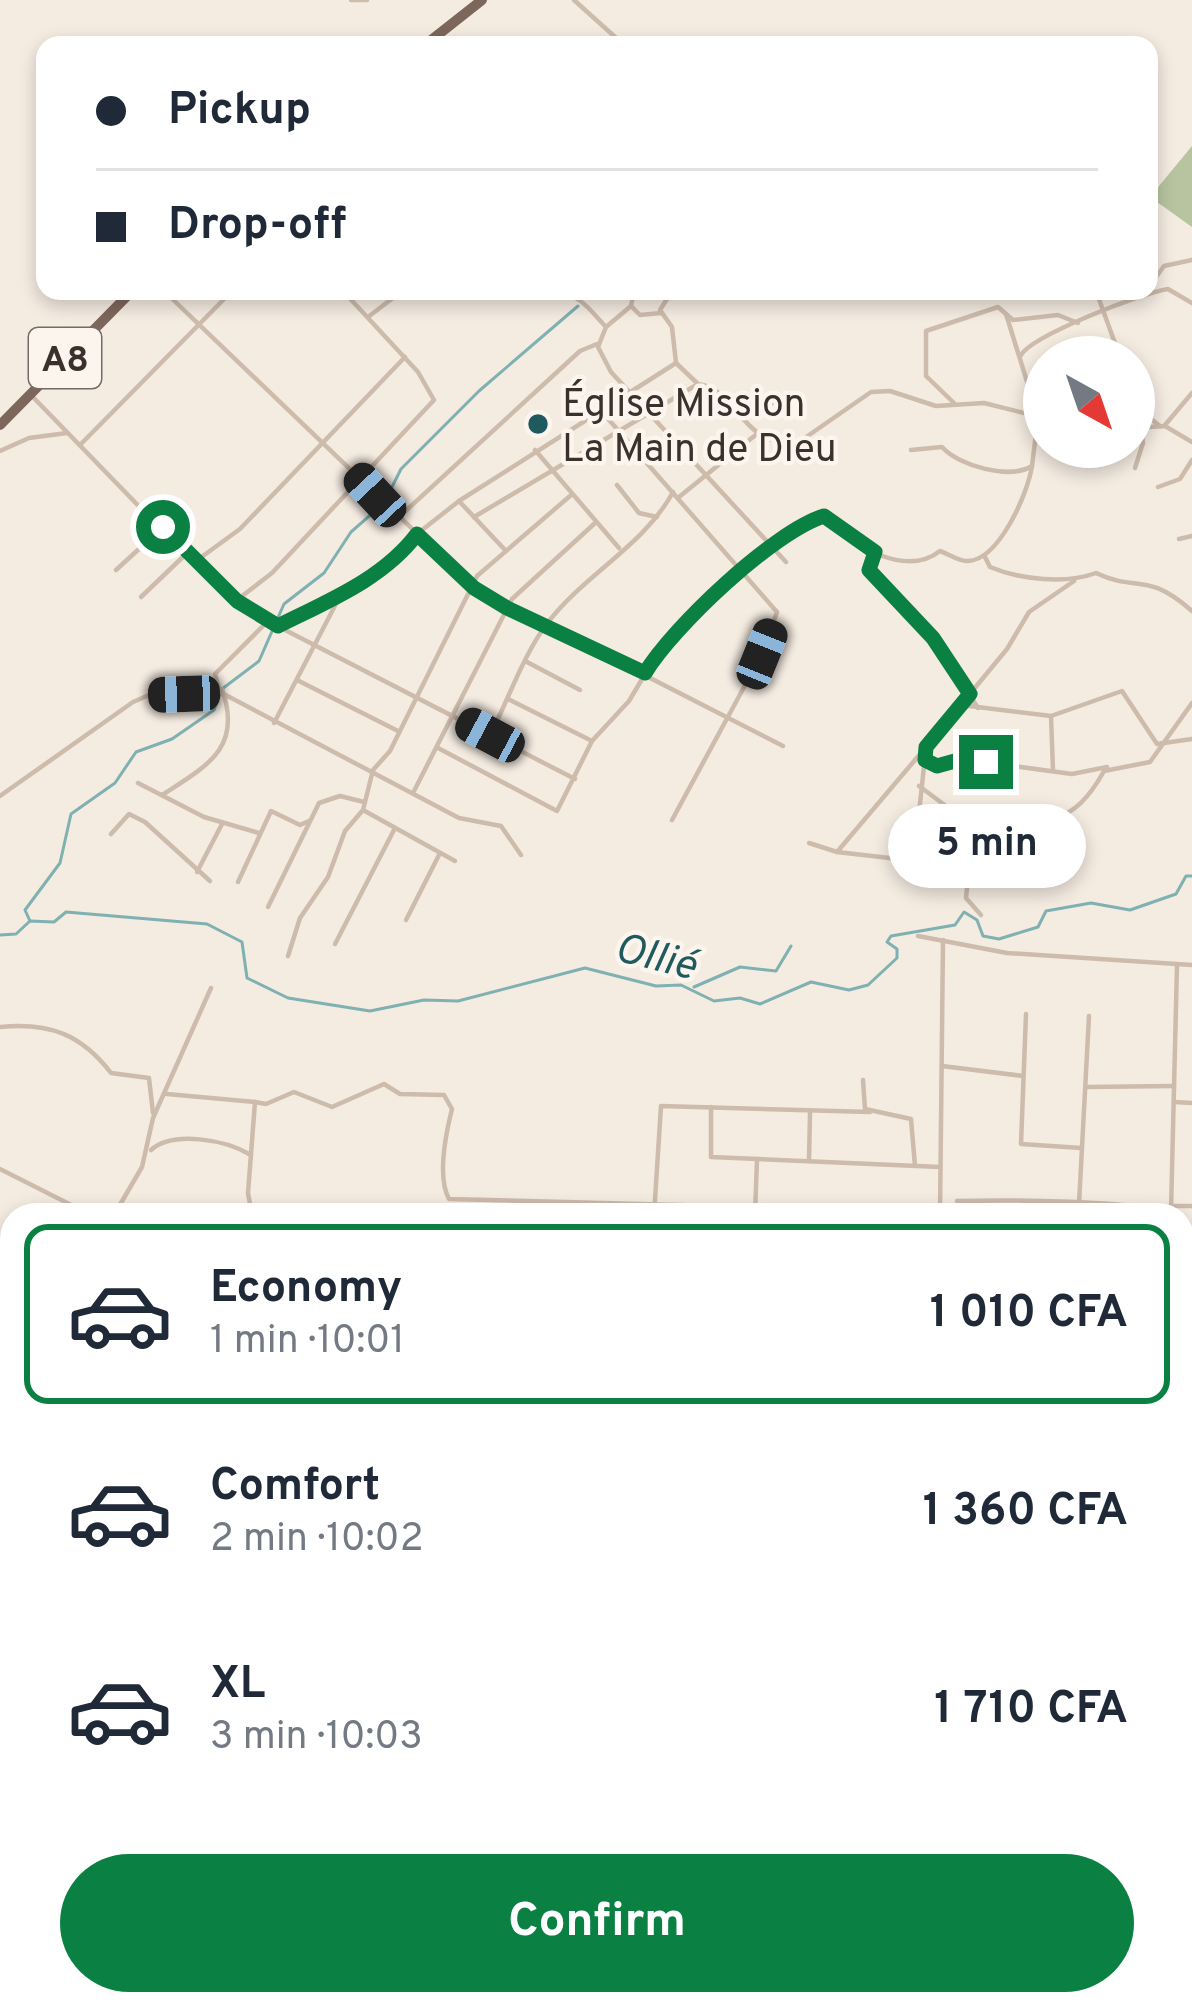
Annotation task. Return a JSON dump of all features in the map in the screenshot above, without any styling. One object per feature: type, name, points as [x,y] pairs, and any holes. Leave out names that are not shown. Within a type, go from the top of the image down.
[{"type":"main road","points":[[436,36],[480,1]]},
{"type":"main road","name":"A8","points":[[0,425],[123,300]]},
{"type":"street","points":[[351,0],[367,0]]},
{"type":"street","points":[[574,0],[614,36]]},
{"type":"street","points":[[1158,272],[1164,266],[1192,260]]},
{"type":"street","points":[[1158,290],[1168,290],[1192,303]]},
{"type":"street","points":[[173,300],[474,588],[783,746]]},
{"type":"street","points":[[80,445],[223,300]]},
{"type":"street","points":[[237,601],[274,570],[434,400],[405,357],[352,300]]},
{"type":"street","points":[[368,317],[390,300]]},
{"type":"street","points":[[582,300],[605,327]]},
{"type":"street","points":[[632,300],[605,327],[599,344],[611,372],[786,562]]},
{"type":"street","points":[[662,313],[668,300]]},
{"type":"street","points":[[1100,300],[1113,336]]},
{"type":"street","points":[[1021,356],[1041,335],[1129,300]]},
{"type":"street","points":[[631,306],[640,315],[662,313]]},
{"type":"street","points":[[954,403],[926,376],[923,333],[969,312],[998,308],[1013,320],[1058,315],[1078,323]]},
{"type":"street","points":[[662,313],[672,327],[676,363],[698,384],[728,400],[787,404]]},
{"type":"street","points":[[1006,314],[1023,362]]},
{"type":"street","points":[[399,517],[580,351],[599,344]]},
{"type":"street","points":[[194,562],[240,529],[405,357]]},
{"type":"street","points":[[278,626],[340,596],[399,557],[417,534],[459,500],[676,363]]},
{"type":"street","points":[[474,517],[698,384]]},
{"type":"street","points":[[728,400],[738,420],[776,442],[799,442],[871,392],[890,391],[936,406],[984,403],[1023,413]]},
{"type":"street","points":[[1155,426],[1162,426],[1192,393]]},
{"type":"street","points":[[30,394],[237,601],[314,646],[575,779]]},
{"type":"street","points":[[603,413],[777,616],[672,820]]},
{"type":"street","points":[[1155,422],[1192,442]]},
{"type":"street","points":[[0,452],[29,438],[67,433]]},
{"type":"street","points":[[490,735],[545,626],[619,548],[658,517],[675,494],[709,475],[758,433]]},
{"type":"street","points":[[911,450],[942,448],[959,463],[1023,472],[1029,468]]},
{"type":"street","points":[[535,451],[619,548]]},
{"type":"street","points":[[1158,487],[1180,479],[1192,460]]},
{"type":"street","points":[[438,748],[557,811],[592,741],[629,701],[657,654],[741,572],[802,523],[824,516],[875,552],[903,563],[928,562],[940,551],[963,561],[985,556],[1022,508],[1032,468]]},
{"type":"street","points":[[617,485],[639,513],[658,517]]},
{"type":"street","points":[[288,956],[300,917],[328,877],[345,830],[363,806],[373,770],[418,697],[477,576],[570,496]]},
{"type":"street","points":[[459,500],[506,551]]},
{"type":"street","points":[[414,791],[507,608],[594,524]]},
{"type":"street","points":[[116,570],[163,527]]},
{"type":"street","points":[[1179,539],[1192,536]]},
{"type":"street","points":[[875,552],[869,570],[933,638],[978,708]]},
{"type":"street","points":[[141,597],[186,554]]},
{"type":"street","points":[[985,556],[1000,572],[1074,581]]},
{"type":"street","points":[[837,852],[970,694],[1029,612],[1074,581],[1096,573],[1108,582],[1153,583],[1192,611]]},
{"type":"street","points":[[274,723],[340,596]]},
{"type":"street","points":[[162,795],[203,766],[226,741],[230,721],[215,674],[268,621]]},
{"type":"street","points":[[527,662],[580,690]]},
{"type":"street","points":[[297,680],[398,730]]},
{"type":"street","points":[[0,796],[133,702],[148,695],[221,691],[473,824],[501,826],[521,855]]},
{"type":"street","points":[[961,705],[1051,716],[1122,691],[1137,720],[1161,745]]},
{"type":"street","points":[[508,699],[592,741]]},
{"type":"street","points":[[925,760],[937,766],[962,759],[1072,774],[1150,762],[1192,703]]},
{"type":"street","points":[[1051,716],[1053,770]]},
{"type":"street","points":[[1161,745],[1192,739]]},
{"type":"street","points":[[914,861],[926,747]]},
{"type":"street","points":[[974,818],[984,812],[1015,820],[1060,819],[1090,800],[1100,776],[1111,767]]},
{"type":"street","points":[[138,783],[221,824],[260,833]]},
{"type":"street","points":[[920,786],[974,818]]},
{"type":"street","points":[[268,907],[308,821],[324,799],[363,806],[394,830],[455,861]]},
{"type":"street","points":[[238,882],[273,811],[300,825],[308,821]]},
{"type":"street","points":[[111,834],[129,814],[146,822],[211,881]]},
{"type":"street","points":[[974,818],[968,905],[982,915]]},
{"type":"street","points":[[197,872],[221,824]]},
{"type":"street","points":[[335,944],[394,830]]},
{"type":"street","points":[[809,843],[837,852],[968,867]]},
{"type":"street","points":[[406,920],[440,853]]},
{"type":"street","points":[[918,936],[1007,953],[1192,965]]},
{"type":"street","points":[[940,1203],[943,940]]},
{"type":"street","points":[[1171,1203],[1177,965]]},
{"type":"street","points":[[153,1118],[212,988]]},
{"type":"street","points":[[1026,1014],[1021,1144],[1081,1148]]},
{"type":"street","points":[[1076,1203],[1089,1016]]},
{"type":"street","points":[[0,1027],[42,1023],[97,1050],[111,1073],[149,1078],[153,1118],[147,1154],[120,1203]]},
{"type":"street","points":[[942,1066],[1023,1076]]},
{"type":"street","points":[[863,1079],[862,1105],[870,1112]]},
{"type":"street","points":[[165,1094],[266,1104],[294,1092],[332,1107],[384,1084],[400,1094],[444,1095],[452,1109],[445,1137],[448,1198],[534,1203]]},
{"type":"street","points":[[1087,1087],[1174,1086]]},
{"type":"street","points":[[252,1203],[255,1102]]},
{"type":"street","points":[[1173,1102],[1192,1103]]},
{"type":"street","points":[[711,1108],[709,1156],[940,1167]]},
{"type":"street","points":[[655,1203],[659,1109],[909,1116],[915,1166]]},
{"type":"street","points":[[809,1111],[809,1161]]},
{"type":"street","points":[[147,1154],[172,1138],[233,1145],[251,1155]]},
{"type":"street","points":[[755,1203],[757,1159]]},
{"type":"street","points":[[0,1169],[67,1203]]},
{"type":"street","points":[[957,1201],[987,1198],[1024,1203]]},
{"type":"green space","points":[[1192,146],[1192,227],[1158,203],[1158,187]]},
{"type":"waterway","points":[[30,921],[25,910],[60,863],[71,814],[115,783],[136,752],[172,739],[214,710],[222,689],[259,661],[284,604],[324,573],[351,532],[384,503],[401,469],[479,391],[578,306]]},
{"type":"waterway","name":"Ollié","points":[[0,935],[16,934],[30,921],[54,922],[66,912],[207,924],[242,942],[247,978],[288,998],[370,1011],[424,1000],[458,1001],[585,968],[656,986],[681,985],[714,1001],[740,998],[760,1004],[811,982],[849,990],[868,985],[897,958],[897,949],[887,942],[891,936],[955,925],[964,912],[977,920],[983,936],[999,939],[1038,927],[1046,911],[1091,903],[1130,910],[1176,894],[1186,876],[1192,876]]},
{"type":"waterway","points":[[694,987],[740,967],[776,971],[791,946]]},
{"type":"place","name":"Église Mission La Main de Dieu","points":[[538,424]]},
{"type":"route","points":[[163,527],[237,601],[278,626],[340,596],[399,557],[417,534],[474,588],[645,673],[657,654],[741,572],[802,523],[824,516],[875,552],[869,570],[905,614],[933,638],[970,694],[926,747],[925,760],[937,766],[962,759],[986,762]]}]
